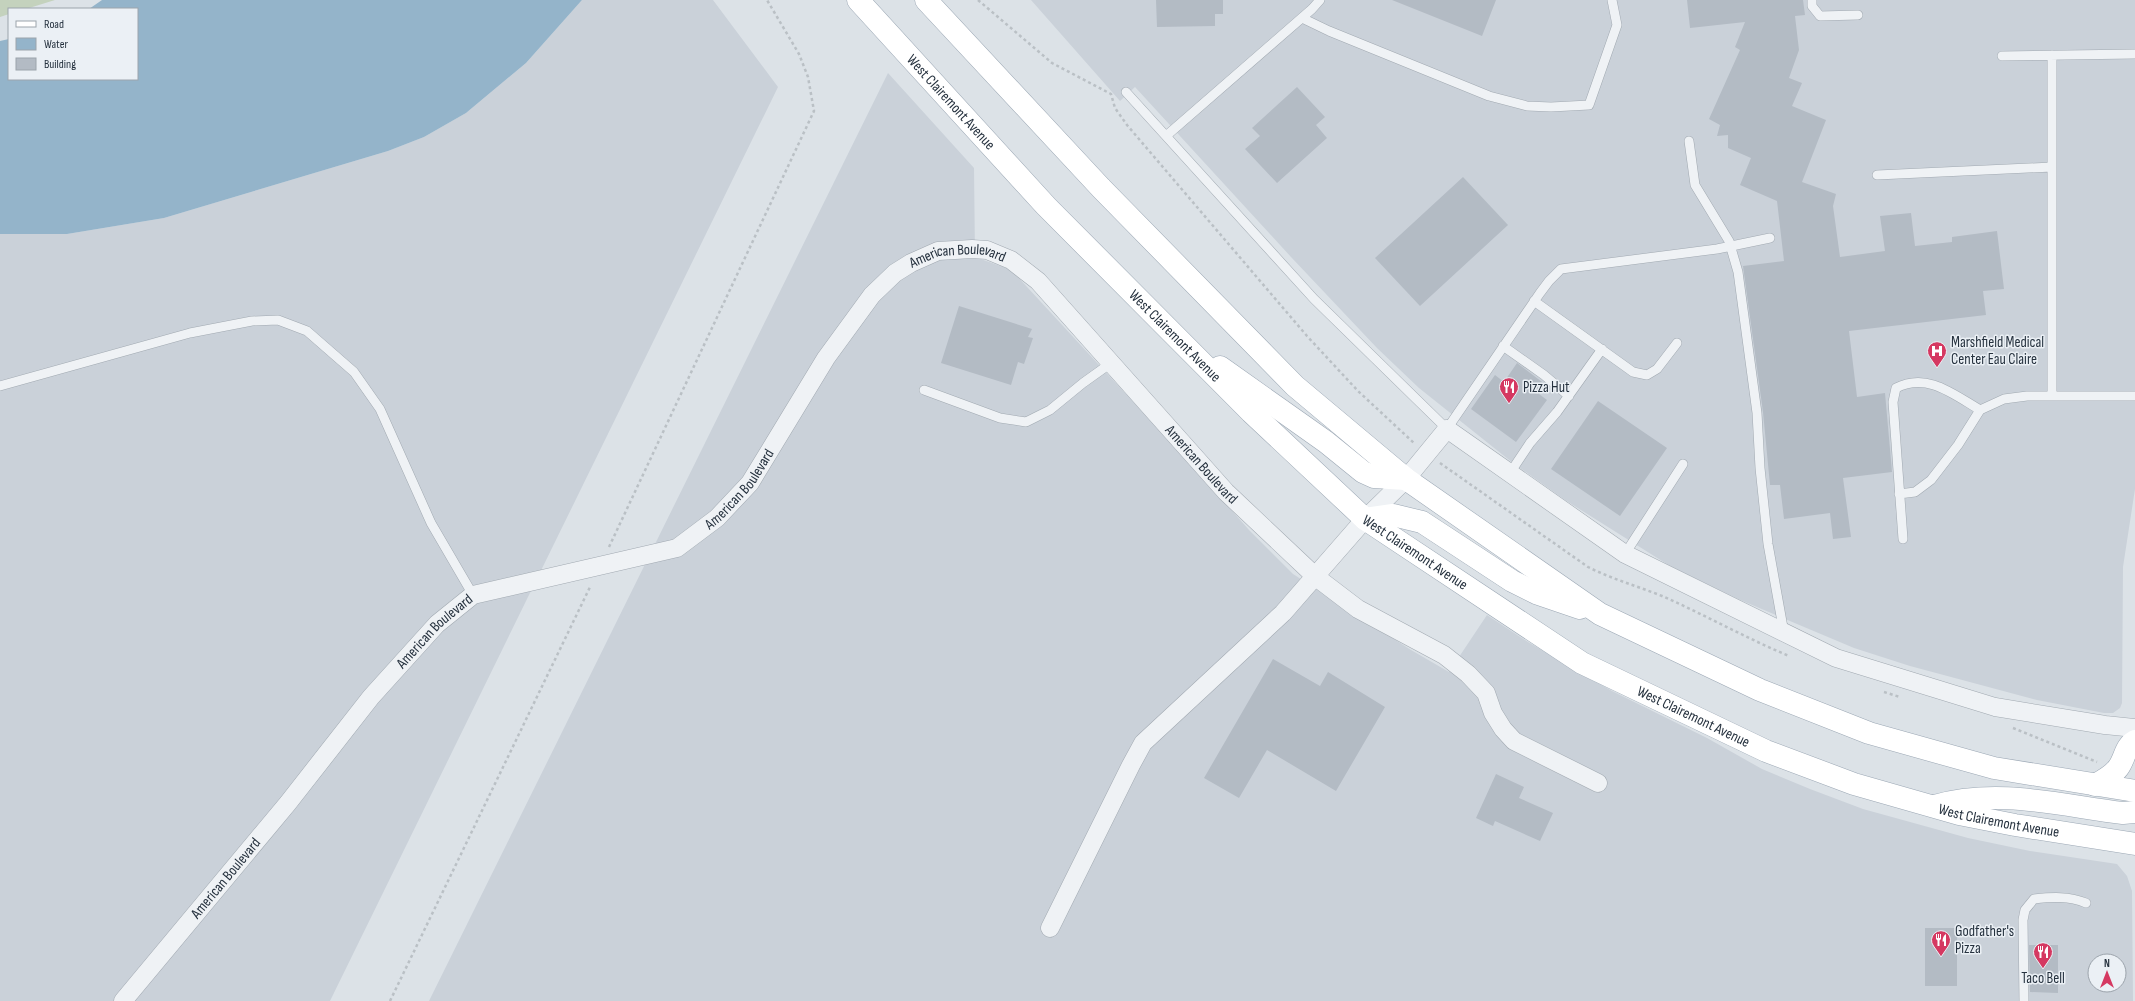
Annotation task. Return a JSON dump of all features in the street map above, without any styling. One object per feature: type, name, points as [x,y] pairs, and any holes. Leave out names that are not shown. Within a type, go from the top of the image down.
[{"type":"main road","name":"West Clairemont Avenue","points":[[858,0],[1046,206],[1251,412],[1365,519],[1582,663],[1766,751],[1854,784],[1932,806],[2015,825],[2135,844]]},
{"type":"main road","points":[[926,0],[1101,188],[1295,386],[1406,479],[1600,614]]},
{"type":"main road","points":[[1175,336],[1308,429],[1364,472],[1374,477],[1406,479]]},
{"type":"main road","points":[[1365,519],[1393,515],[1422,522],[1512,581],[1550,599],[1600,614],[1760,690],[1869,733],[1994,768],[2135,791]]},
{"type":"main road","points":[[2095,785],[2109,777],[2116,770],[2129,744],[2135,741]]},
{"type":"main road","points":[[1932,806],[1969,798],[1998,797],[2117,812],[2135,812]]},
{"type":"street","name":"American Boulevard","points":[[123,1001],[288,803],[371,697],[437,624],[473,595],[677,548],[717,518],[750,483],[826,358],[872,295],[895,273],[910,263],[938,251],[972,249],[987,250],[1011,260],[1038,281],[1226,492],[1316,577],[1358,609],[1444,655],[1468,674],[1486,693],[1493,713],[1514,741],[1598,783]]},
{"type":"street","points":[[1050,928],[1130,765],[1144,743],[1283,613],[1316,577],[1365,519],[1406,479],[1447,430],[1625,554],[1836,658],[1995,707],[2106,726],[2135,728]]},
{"type":"lane","points":[[1166,136],[1302,18],[1320,0]]},
{"type":"lane","points":[[1302,18],[1467,88],[1527,106],[1551,107],[1589,105],[1617,25],[1612,0]]},
{"type":"lane","points":[[1812,0],[1812,6],[1820,16],[1858,15]]},
{"type":"lane","points":[[2002,56],[2135,54]]},
{"type":"lane","points":[[2052,55],[2052,396]]},
{"type":"lane","points":[[1126,92],[1314,299],[1447,430],[1534,301],[1556,273],[1566,268],[1731,246],[1770,238]]},
{"type":"lane","points":[[1689,141],[1695,185],[1731,246],[1738,272],[1757,413],[1760,468],[1768,544],[1784,633]]},
{"type":"lane","points":[[1877,175],[2052,167]]},
{"type":"lane","points":[[1534,301],[1633,372],[1647,375],[1657,369],[1677,344]]},
{"type":"lane","points":[[0,386],[190,333],[237,324],[278,320],[307,330],[354,372],[380,408],[431,523],[473,595]]},
{"type":"lane","points":[[1503,346],[1569,396]]},
{"type":"lane","points":[[1510,473],[1530,443],[1569,396],[1602,349]]},
{"type":"lane","points":[[924,390],[1000,418],[1026,422],[1050,410],[1083,383],[1111,363]]},
{"type":"lane","points":[[1903,539],[1893,402],[1896,388],[1915,382],[1936,384],[1980,410]]},
{"type":"lane","points":[[1899,494],[1915,492],[1931,480],[1958,445],[1980,410],[1993,402],[2013,396],[2135,396]]},
{"type":"lane","points":[[1625,554],[1683,464]]},
{"type":"lane","points":[[2024,1001],[2023,951],[2025,910],[2034,899],[2042,898],[2075,898],[2086,903]]},
{"type":"path","points":[[767,0],[799,54],[808,77],[814,111]]},
{"type":"path","points":[[978,0],[1052,63],[1111,94]]},
{"type":"shaded area","points":[[582,0],[713,0],[778,87],[330,1001],[0,1001],[0,234],[67,234],[164,218],[388,151],[424,137],[466,113],[526,63]]},
{"type":"shaded area","name":"Marshfield Medical Center Eau Claire","points":[[1031,0],[2135,0],[2135,489],[2123,567],[2122,703],[2120,708],[2113,713],[2104,713],[2037,700],[1910,666],[1854,648],[1738,599],[1670,566],[1565,500],[1513,463],[1419,388],[1377,348],[1291,257],[1135,87],[1120,101]]},
{"type":"shaded area","points":[[888,73],[974,168],[975,257],[1006,268],[1016,275],[1207,482],[1249,530],[1293,574],[1411,650],[1449,672],[1487,615],[1528,642],[1612,691],[1707,738],[1762,769],[1810,789],[1863,809],[1968,838],[2030,851],[2117,864],[2127,876],[2132,891],[2133,1001],[429,1001]]},
{"type":"green space","points":[[0,0],[55,0],[29,8],[8,8],[8,14],[0,17]]},
{"type":"water","points":[[102,0],[582,0],[526,63],[466,113],[424,137],[388,151],[164,218],[67,234],[0,234],[0,41],[8,39],[8,80],[138,80],[138,8],[90,8]]},
{"type":"building","points":[[1156,0],[1223,0],[1223,14],[1215,14],[1215,26],[1157,27]]},
{"type":"building","points":[[1392,0],[1496,0],[1482,36]]},
{"type":"building","points":[[1687,0],[1803,0],[1805,15],[1795,16],[1799,50],[1789,78],[1802,83],[1792,106],[1826,120],[1802,182],[1836,194],[1833,206],[1840,257],[1885,251],[1880,216],[1911,213],[1915,246],[1952,242],[1952,237],[1997,231],[2004,289],[1983,291],[1986,315],[1849,331],[1857,397],[1885,393],[1892,472],[1843,478],[1851,537],[1833,539],[1830,513],[1784,519],[1780,485],[1770,485],[1763,412],[1743,266],[1784,261],[1777,201],[1740,185],[1751,158],[1728,148],[1728,135],[1717,136],[1720,125],[1709,119],[1740,50],[1735,47],[1745,22],[1690,28]]},
{"type":"building","points":[[1297,87],[1325,117],[1316,125],[1327,138],[1277,183],[1245,149],[1260,136],[1252,128]]},
{"type":"building","points":[[1463,177],[1508,225],[1420,306],[1375,258]]},
{"type":"building","points":[[959,306],[1032,329],[1028,337],[1033,338],[1024,364],[1018,362],[1011,385],[941,363]]},
{"type":"building","name":"Pizza Hut","points":[[1517,363],[1546,385],[1539,394],[1547,400],[1516,442],[1471,409],[1495,375],[1504,382]]},
{"type":"building","points":[[1598,401],[1667,448],[1620,516],[1551,469]]},
{"type":"building","points":[[1273,659],[1320,686],[1328,672],[1385,707],[1336,791],[1267,750],[1239,798],[1204,778]]},
{"type":"building","points":[[1496,774],[1524,787],[1519,798],[1553,813],[1540,841],[1495,821],[1493,826],[1476,818]]},
{"type":"building","name":"Godfather's Pizza","points":[[1925,928],[1957,928],[1957,986],[1925,986]]},
{"type":"building","name":"Taco Bell","points":[[2029,945],[2058,945],[2058,993],[2030,992]]},
{"type":"place","name":"Marshfield Medical Center Eau Claire","points":[[1937,368]]},
{"type":"place","name":"Pizza Hut","points":[[1509,404]]},
{"type":"place","name":"Godfather's Pizza","points":[[1941,957]]},
{"type":"place","name":"Taco Bell","points":[[2043,969]]}]
